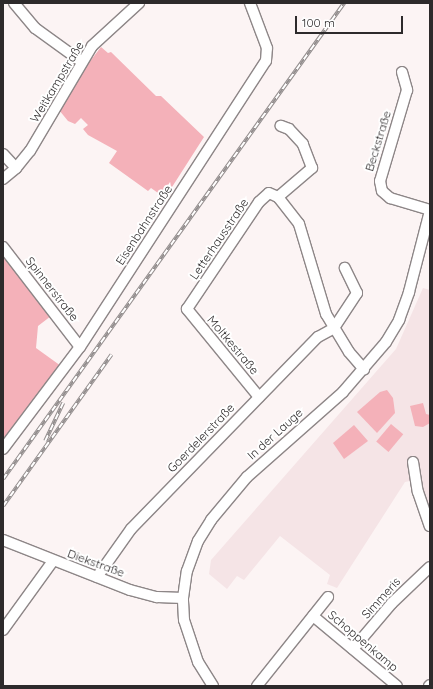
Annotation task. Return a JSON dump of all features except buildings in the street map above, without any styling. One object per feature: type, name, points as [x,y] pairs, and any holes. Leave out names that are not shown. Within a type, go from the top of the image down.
[{"type":"street","points":[[14,3],[35,28],[82,62]]},
{"type":"street","name":"Weitkampstraße","points":[[3,179],[16,168],[30,151],[82,62],[101,37],[139,3]]},
{"type":"street","name":"Eisenbahnstraße","points":[[3,449],[80,346],[266,61],[267,48],[250,3]]},
{"type":"street","name":"Beckstraße","points":[[402,72],[407,90],[380,181],[382,191],[390,198],[430,210]]},
{"type":"street","points":[[281,126],[289,129],[303,144],[312,168],[278,197],[299,224],[326,314],[349,352],[364,369]]},
{"type":"street","points":[[3,154],[16,168]]},
{"type":"street","name":"Letterhausstraße","points":[[187,309],[259,202],[269,193],[278,197]]},
{"type":"street","name":"In der Lauge","points":[[213,686],[191,647],[184,620],[183,598],[189,566],[198,541],[227,499],[253,471],[364,369],[386,342],[398,320],[411,287],[430,210]]},
{"type":"street","name":"Spinnerstraße","points":[[3,247],[80,346]]},
{"type":"street","points":[[334,328],[357,293],[345,268]]},
{"type":"street","name":"Moltkestraße","points":[[187,309],[259,397]]},
{"type":"street","name":"Goerdelerstraße","points":[[97,577],[132,529],[318,337],[334,328]]},
{"type":"street","points":[[413,462],[418,492],[430,526]]},
{"type":"street","name":"Diekstraße","points":[[3,540],[53,561],[146,594],[183,598]]},
{"type":"street","points":[[3,630],[53,561]]},
{"type":"street","name":"Simmeris","points":[[354,650],[392,603],[430,567]]},
{"type":"street","points":[[257,686],[328,597]]},
{"type":"street","name":"Schoppenkamp","points":[[313,616],[397,686]]},
{"type":"shaded area","points":[[101,47],[108,53],[111,52],[156,96],[161,96],[204,137],[165,198],[151,188],[148,191],[109,163],[117,151],[88,135],[83,129],[88,125],[81,118],[75,124],[68,121],[59,110],[84,69]]},
{"type":"shaded area","points":[[3,254],[51,316],[38,326],[36,348],[61,366],[3,441]]},
{"type":"shaded area","points":[[423,288],[430,290],[430,517],[419,479],[405,482],[337,588],[327,584],[330,575],[280,536],[244,580],[237,576],[227,589],[209,574],[211,560],[396,349]]},
{"type":"shaded area","points":[[387,390],[393,398],[395,413],[377,433],[357,412],[380,392]]},
{"type":"shaded area","points":[[423,403],[426,414],[430,415],[430,423],[423,427],[415,426],[410,406]]},
{"type":"shaded area","points":[[391,424],[403,434],[388,452],[376,442]]},
{"type":"shaded area","points":[[354,425],[368,441],[344,459],[333,443]]},
{"type":"railway","points":[[3,479],[344,3]]},
{"type":"railway","points":[[3,506],[111,355]]},
{"type":"railway","points":[[45,441],[63,403]]}]
